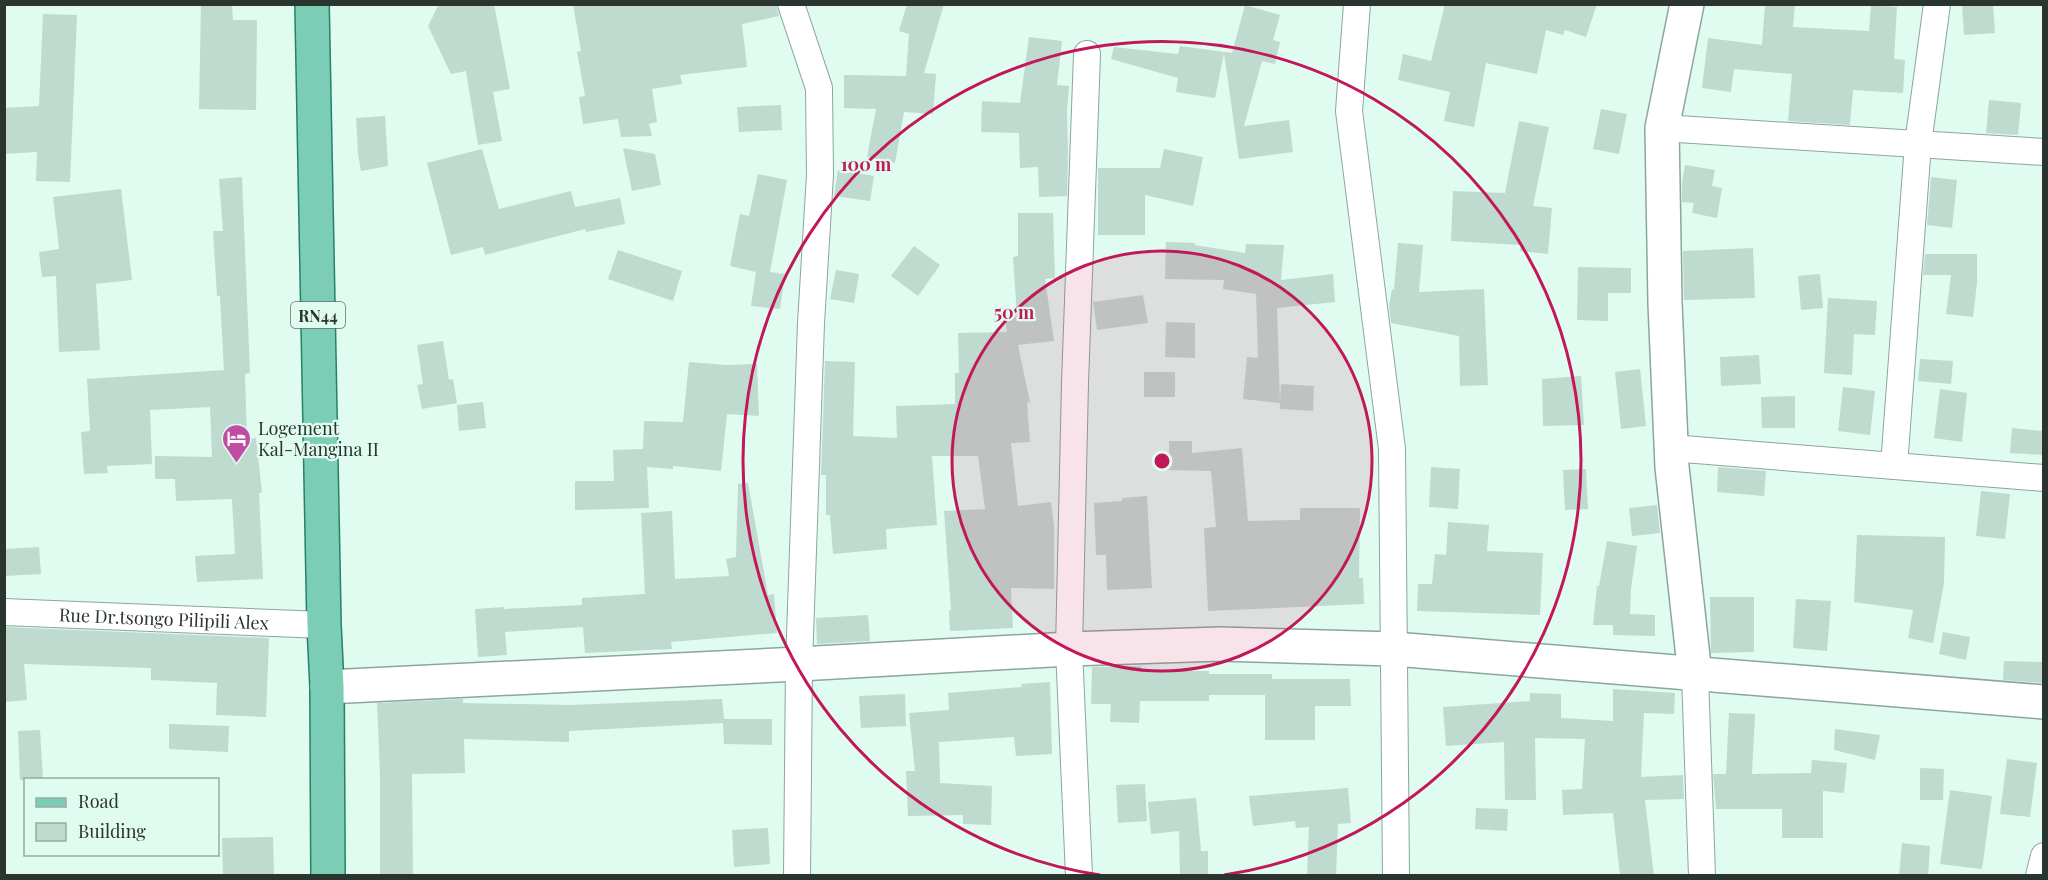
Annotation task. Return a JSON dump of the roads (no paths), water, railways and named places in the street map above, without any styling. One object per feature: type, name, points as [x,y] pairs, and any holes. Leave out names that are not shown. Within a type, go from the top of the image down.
[{"type":"main road","name":"RN44","points":[[312,4],[327,687],[328,876]]},
{"type":"street","points":[[791,4],[819,88],[820,121],[820,175],[810,323],[800,664],[797,876]]},
{"type":"street","points":[[1357,4],[1349,111],[1392,448],[1396,876]]},
{"type":"street","points":[[1687,4],[1662,128],[1665,303],[1671,448],[1695,675],[1702,876]]},
{"type":"street","points":[[1894,466],[1918,144],[1937,4]]},
{"type":"street","points":[[1078,876],[1069,648],[1087,54]]},
{"type":"street","points":[[1662,128],[2043,152]]},
{"type":"street","points":[[1671,448],[2043,478]]},
{"type":"street","name":"Rue Dr.tsongo Pilipili Alex","points":[[4,612],[324,626]]},
{"type":"street","points":[[327,687],[800,664],[1069,648],[1220,644],[1394,649],[2043,702]]},
{"type":"street","points":[[2039,876],[2043,856]]},
{"type":"place","name":"Logement Kal-Mangina II","points":[[237,464]]}]
